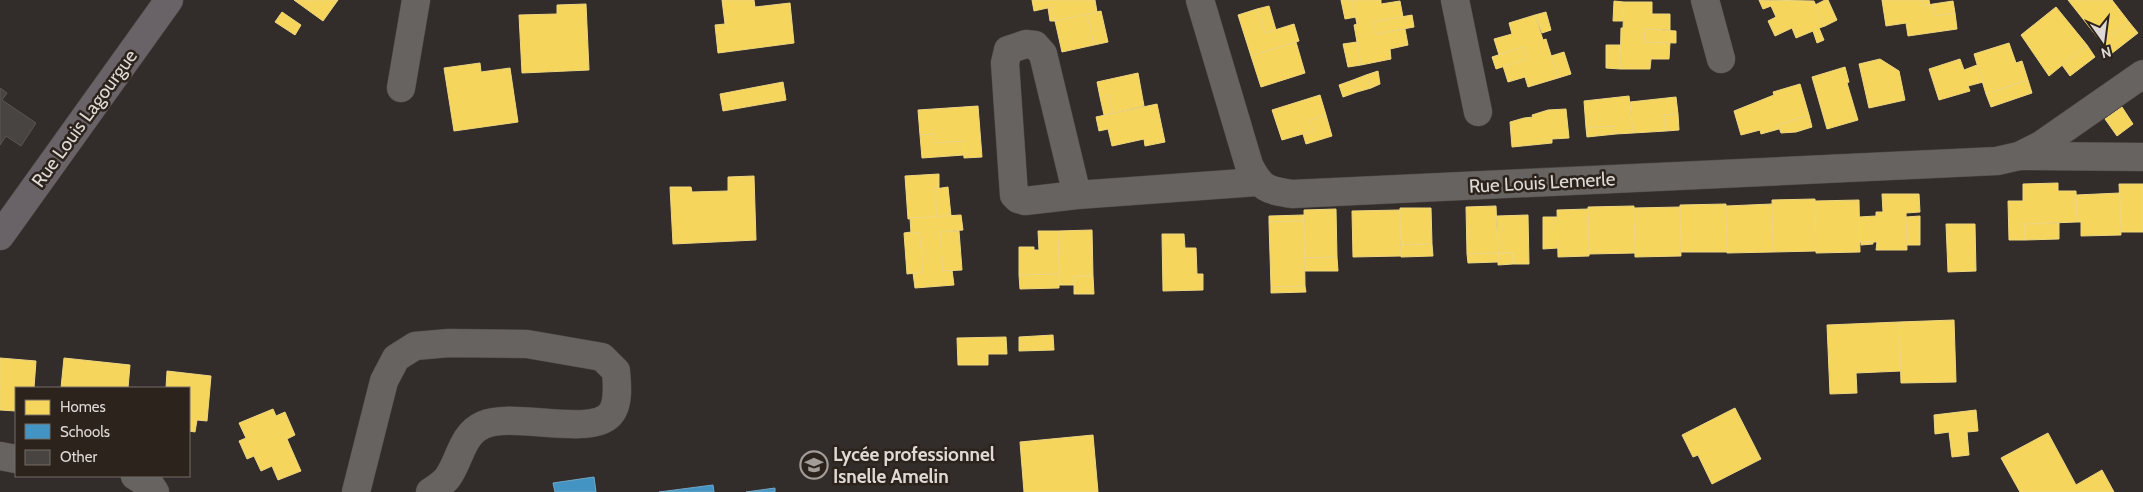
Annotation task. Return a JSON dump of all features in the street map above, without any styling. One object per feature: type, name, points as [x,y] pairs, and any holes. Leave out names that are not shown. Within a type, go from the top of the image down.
[{"type":"main road","name":"Rue Louis Lagourgue","points":[[0,236],[169,0]]},
{"type":"street","points":[[401,88],[416,0]]},
{"type":"street","points":[[1077,195],[1044,54],[1035,45],[1026,44],[1008,50],[1006,63],[1014,194],[1018,199],[1025,201],[1077,195],[1258,182],[1249,165],[1200,0]]},
{"type":"street","points":[[1455,0],[1478,112]]},
{"type":"street","points":[[1705,0],[1721,59]]},
{"type":"street","name":"Rue Louis Lemerle","points":[[2019,156],[2041,145],[2143,74]]},
{"type":"street","name":"Rue Louis Lemerle","points":[[1258,182],[1273,191],[1292,194],[1982,162],[2019,156],[2143,157]]},
{"type":"street","points":[[356,492],[384,381],[396,358],[415,346],[449,343],[527,344],[602,357],[616,371],[617,391],[612,412],[602,422],[587,425],[501,420],[483,425],[470,432],[448,478],[430,492]]},
{"type":"street","points":[[0,456],[15,458]]},
{"type":"street","points":[[137,477],[151,486],[155,492]]},
{"type":"building: Homes","points":[[294,0],[338,0],[323,21]]},
{"type":"building: Homes","points":[[722,0],[754,0],[755,7],[790,3],[794,43],[718,53],[715,25],[725,24]]},
{"type":"building: Homes","points":[[1032,0],[1095,0],[1097,12],[1055,21],[1052,7],[1034,11]]},
{"type":"building: Homes","points":[[1341,0],[1352,0],[1356,17],[1345,19]]},
{"type":"building: Homes","points":[[1352,0],[1381,0],[1381,4],[1400,1],[1403,17],[1373,22],[1376,34],[1405,29],[1408,45],[1390,49],[1391,59],[1361,65],[1354,25],[1357,24]]},
{"type":"building: Homes","points":[[1759,0],[1814,1],[1825,26],[1819,28],[1824,40],[1817,43],[1813,31],[1796,38],[1792,28],[1775,36],[1768,21],[1776,17],[1771,6],[1763,9]]},
{"type":"building: Homes","points":[[1828,0],[1837,20],[1825,26],[1815,5]]},
{"type":"building: Homes","points":[[1882,0],[1922,0],[1923,6],[1933,4],[1935,16],[1955,13],[1957,29],[1908,36],[1906,23],[1886,26]]},
{"type":"building: Homes","points":[[1922,0],[1929,0],[1930,5],[1923,6]]},
{"type":"building: Homes","points":[[2068,0],[2112,0],[2129,22],[2102,43]]},
{"type":"building: Homes","points":[[1614,1],[1624,2],[1623,21],[1613,21]]},
{"type":"building: Homes","points":[[1953,1],[1955,13],[1935,16],[1933,4]]},
{"type":"building: Homes","points":[[1624,2],[1652,2],[1652,14],[1670,14],[1670,30],[1645,29],[1644,42],[1670,43],[1669,59],[1651,59],[1650,69],[1620,69]]},
{"type":"building: Homes","points":[[586,4],[589,70],[522,73],[519,15],[557,14],[557,5]]},
{"type":"building: Homes","points":[[1269,6],[1276,30],[1265,33],[1257,9]]},
{"type":"building: Homes","points":[[1052,7],[1055,21],[1050,21],[1048,8]]},
{"type":"building: Homes","points":[[2056,7],[2087,45],[2049,76],[2021,35]]},
{"type":"building: Homes","points":[[1257,9],[1265,33],[1294,24],[1299,41],[1251,56],[1238,15]]},
{"type":"building: Homes","points":[[1101,11],[1108,42],[1094,45],[1087,14]]},
{"type":"building: Homes","points":[[282,12],[301,25],[295,35],[275,22]]},
{"type":"building: Homes","points":[[1546,12],[1551,30],[1542,33],[1535,15]]},
{"type":"building: Homes","points":[[1087,14],[1094,45],[1062,52],[1055,21]]},
{"type":"building: Homes","points":[[1412,15],[1414,27],[1376,34],[1373,22]]},
{"type":"building: Homes","points":[[1535,15],[1543,40],[1546,39],[1558,78],[1528,87],[1525,77],[1508,82],[1503,66],[1527,59],[1523,47],[1499,55],[1494,39],[1512,34],[1509,23]]},
{"type":"building: Homes","points":[[2129,22],[2138,33],[2111,54],[2102,43]]},
{"type":"building: Homes","points":[[1645,29],[1676,31],[1676,43],[1644,42]]},
{"type":"building: Homes","points":[[1296,42],[1305,73],[1261,87],[1251,56]]},
{"type":"building: Homes","points":[[1357,42],[1361,65],[1348,67],[1343,44]]},
{"type":"building: Homes","points":[[2009,43],[2016,63],[2022,61],[2028,80],[1986,94],[1974,54]]},
{"type":"building: Homes","points":[[1606,45],[1620,45],[1620,69],[1606,68]]},
{"type":"building: Homes","points":[[2087,45],[2095,57],[2070,76],[2062,65]]},
{"type":"building: Homes","points":[[1523,47],[1527,59],[1496,69],[1492,57]]},
{"type":"building: Homes","points":[[1564,52],[1571,74],[1558,78],[1551,56]]},
{"type":"building: Homes","points":[[1880,59],[1899,71],[1905,100],[1869,108],[1859,64]]},
{"type":"building: Homes","points":[[1960,59],[1964,70],[1977,65],[1983,82],[1968,86],[1970,91],[1939,100],[1929,69]]},
{"type":"building: Homes","points":[[480,63],[481,72],[510,68],[518,122],[454,131],[444,68]]},
{"type":"building: Homes","points":[[1845,67],[1849,82],[1847,83],[1858,120],[1827,129],[1812,77]]},
{"type":"building: Homes","points":[[1378,71],[1380,84],[1371,88],[1366,75]]},
{"type":"building: Homes","points":[[1138,73],[1144,106],[1113,113],[1109,95],[1100,97],[1097,82]]},
{"type":"building: Homes","points":[[1366,75],[1371,88],[1357,92],[1353,80]]},
{"type":"building: Homes","points":[[1353,80],[1357,92],[1343,97],[1339,85]]},
{"type":"building: Homes","points":[[2028,80],[2032,93],[1991,107],[1986,94]]},
{"type":"building: Homes","points":[[783,82],[786,100],[723,111],[720,94]]},
{"type":"building: Homes","points":[[1800,84],[1809,115],[1778,125],[1779,129],[1761,134],[1760,130],[1741,135],[1734,111],[1774,95],[1773,92]]},
{"type":"building: Homes","points":[[1109,95],[1113,113],[1104,115],[1100,97]]},
{"type":"building: Homes","points":[[1320,95],[1326,115],[1310,120],[1313,131],[1282,140],[1272,110]]},
{"type":"building: Homes","points":[[1629,96],[1633,133],[1616,134],[1615,126],[1586,128],[1584,101]]},
{"type":"building: Homes","points":[[1676,97],[1678,114],[1664,115],[1666,131],[1633,133],[1630,102]]},
{"type":"building: Homes","points":[[1157,104],[1165,142],[1145,146],[1144,139],[1112,146],[1108,129],[1099,131],[1096,117]]},
{"type":"building: Homes","points":[[978,106],[982,157],[964,158],[963,141],[935,143],[934,134],[920,135],[918,110]]},
{"type":"building: Homes","points":[[2122,107],[2133,124],[2117,136],[2105,119]]},
{"type":"building: Homes","points":[[1566,109],[1569,138],[1552,139],[1552,143],[1512,147],[1510,122],[1533,117],[1532,115],[1548,110]]},
{"type":"building: Homes","points":[[1678,114],[1679,130],[1666,131],[1664,115]]},
{"type":"building: Homes","points":[[1326,115],[1332,136],[1306,144],[1303,134],[1313,131],[1310,120]]},
{"type":"building: Homes","points":[[1809,115],[1812,127],[1796,132],[1781,133],[1778,125]]},
{"type":"building: Homes","points":[[1615,126],[1616,134],[1587,137],[1586,128]]},
{"type":"building: Homes","points":[[934,134],[935,143],[963,141],[964,155],[922,158],[920,135]]},
{"type":"building: Homes","points":[[939,174],[939,189],[935,189],[937,217],[908,219],[905,176]]},
{"type":"building: Homes","points":[[754,176],[756,240],[673,244],[670,187],[691,187],[692,192],[728,191],[728,177]]},
{"type":"building: Homes","points":[[2058,183],[2058,191],[2076,191],[2077,222],[2025,224],[2025,240],[2009,240],[2008,201],[2023,201],[2023,184]]},
{"type":"building: Homes","points":[[2119,184],[2143,184],[2143,232],[2121,232]]},
{"type":"building: Homes","points":[[948,187],[951,216],[937,217],[935,189]]},
{"type":"building: Homes","points":[[2120,193],[2121,235],[2081,236],[2081,222],[2077,222],[2076,195]]},
{"type":"building: Homes","points":[[1882,194],[1919,194],[1920,212],[1906,213],[1907,250],[1876,250],[1877,242],[1859,242],[1859,217],[1876,216],[1876,212],[1883,212]]},
{"type":"building: Homes","points":[[1815,199],[1816,251],[1773,252],[1772,200]]},
{"type":"building: Homes","points":[[1859,200],[1860,252],[1816,253],[1815,201]]},
{"type":"building: Homes","points":[[1726,204],[1727,252],[1681,252],[1680,205]]},
{"type":"building: Homes","points":[[1772,204],[1773,252],[1727,253],[1726,206]]},
{"type":"building: Homes","points":[[1496,206],[1498,253],[1467,254],[1466,207]]},
{"type":"building: Homes","points":[[1634,206],[1635,253],[1589,254],[1588,207]]},
{"type":"building: Homes","points":[[1680,207],[1681,256],[1635,257],[1634,208]]},
{"type":"building: Homes","points":[[1400,208],[1431,208],[1432,244],[1401,245]]},
{"type":"building: Homes","points":[[1336,209],[1337,257],[1305,258],[1304,210]]},
{"type":"building: Homes","points":[[1588,209],[1589,256],[1558,257],[1557,210]]},
{"type":"building: Homes","points":[[1400,210],[1401,256],[1353,257],[1352,211]]},
{"type":"building: Homes","points":[[961,215],[963,230],[940,232],[943,271],[952,270],[954,285],[915,288],[913,273],[923,272],[920,233],[911,233],[910,218]]},
{"type":"building: Homes","points":[[1304,215],[1304,221],[1269,222],[1269,216]]},
{"type":"building: Homes","points":[[1528,215],[1529,264],[1513,264],[1513,253],[1498,253],[1497,216]]},
{"type":"building: Homes","points":[[1920,216],[1920,245],[1907,245],[1906,217]]},
{"type":"building: Homes","points":[[1543,217],[1557,217],[1558,248],[1543,249]]},
{"type":"building: Homes","points":[[1304,221],[1305,286],[1271,287],[1269,222]]},
{"type":"building: Homes","points":[[2059,223],[2059,239],[2025,240],[2025,224]]},
{"type":"building: Homes","points":[[1946,224],[1975,224],[1976,271],[1948,272]]},
{"type":"building: Homes","points":[[1092,230],[1093,276],[1074,276],[1074,285],[1059,285],[1058,231]]},
{"type":"building: Homes","points":[[959,231],[962,270],[943,271],[940,232]]},
{"type":"building: Homes","points":[[1038,231],[1058,231],[1059,274],[1019,275],[1019,247],[1034,247],[1034,250],[1039,250]]},
{"type":"building: Homes","points":[[904,233],[920,233],[923,272],[907,274]]},
{"type":"building: Homes","points":[[1162,234],[1184,234],[1185,248],[1196,248],[1197,274],[1203,274],[1203,290],[1163,291]]},
{"type":"building: Homes","points":[[1861,242],[1873,242],[1873,244],[1861,245]]},
{"type":"building: Homes","points":[[1432,244],[1433,256],[1401,257],[1401,245]]},
{"type":"building: Homes","points":[[1498,253],[1513,253],[1513,264],[1498,265]]},
{"type":"building: Homes","points":[[1498,253],[1498,262],[1468,263],[1467,254]]},
{"type":"building: Homes","points":[[1337,257],[1338,271],[1305,271],[1305,258]]},
{"type":"building: Homes","points":[[1059,274],[1059,288],[1020,289],[1019,275]]},
{"type":"building: Homes","points":[[1074,276],[1093,276],[1094,294],[1074,294]]},
{"type":"building: Homes","points":[[1305,286],[1306,292],[1271,293],[1271,287]]},
{"type":"building: Homes","points":[[1954,320],[1956,382],[1901,383],[1899,322]]},
{"type":"building: Homes","points":[[1899,322],[1901,371],[1856,373],[1857,393],[1830,394],[1827,325]]},
{"type":"building: Homes","points":[[1053,335],[1054,350],[1019,351],[1019,337]]},
{"type":"building: Homes","points":[[1006,337],[1007,354],[988,354],[988,365],[958,365],[957,338]]},
{"type":"building: Homes","points":[[0,358],[36,361],[34,387],[15,387],[15,411],[0,410]]},
{"type":"building: Homes","points":[[64,358],[130,365],[128,387],[61,387]]},
{"type":"building: Homes","points":[[167,371],[211,376],[207,421],[197,420],[195,432],[190,431],[190,387],[166,387]]},
{"type":"building: Homes","points":[[1735,408],[1761,459],[1712,484],[1698,455],[1693,457],[1682,435]]},
{"type":"building: Homes","points":[[273,409],[276,416],[285,412],[295,435],[287,439],[301,471],[278,480],[272,466],[261,471],[254,456],[247,459],[239,441],[246,438],[239,423]]},
{"type":"building: Homes","points":[[1976,410],[1978,431],[1967,432],[1969,455],[1952,457],[1949,432],[1935,434],[1934,415]]},
{"type":"building: Homes","points":[[2048,433],[2076,485],[2102,470],[2114,492],[2020,492],[2001,458]]},
{"type":"building: Homes","points":[[1093,435],[1098,492],[1024,492],[1020,442]]},
{"type":"building: Schools","points":[[594,477],[596,492],[555,492],[553,483]]},
{"type":"building: Schools","points":[[713,485],[714,492],[659,492]]},
{"type":"building: Schools","points":[[775,488],[775,492],[746,492]]},
{"type":"building: Other","points":[[0,88],[7,93],[2,100],[36,123],[21,146],[6,136],[0,145]]},
{"type":"place","name":"Lycée professionnel Isnelle Amelin","points":[[814,465]]}]
